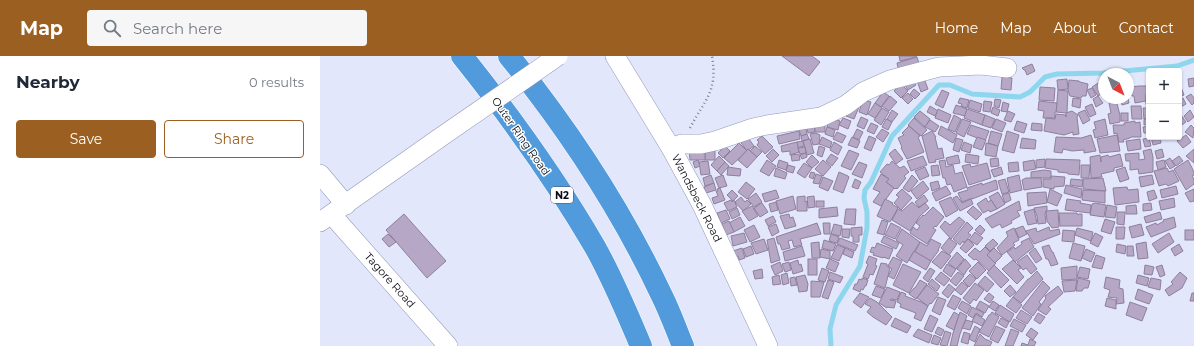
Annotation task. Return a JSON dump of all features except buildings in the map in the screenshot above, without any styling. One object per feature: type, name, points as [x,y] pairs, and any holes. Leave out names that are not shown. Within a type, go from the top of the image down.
[{"type":"highway","name":"Outer Ring Road","points":[[462,56],[526,141],[577,218],[595,248],[619,294],[641,346]]},
{"type":"highway","points":[[509,56],[558,120],[604,187],[663,297],[683,346]]},
{"type":"street","points":[[332,214],[558,56]]},
{"type":"street","name":"Wandsbeck Road","points":[[615,56],[676,146],[768,346]]},
{"type":"street","points":[[676,146],[715,142],[753,128],[821,117],[846,105],[863,92],[890,80],[939,67],[981,65],[1007,68]]},
{"type":"street","name":"Tagore Road","points":[[320,174],[332,214],[448,346]]},
{"type":"path","points":[[676,146],[705,104],[712,89],[712,56]]},
{"type":"waterway","points":[[831,346],[830,329],[836,305],[860,266],[867,228],[867,212],[864,198],[865,190],[871,182],[892,136],[939,85],[950,85],[972,94],[1020,97],[1030,92],[1045,77],[1057,74],[1103,73],[1177,66],[1194,60]]}]
